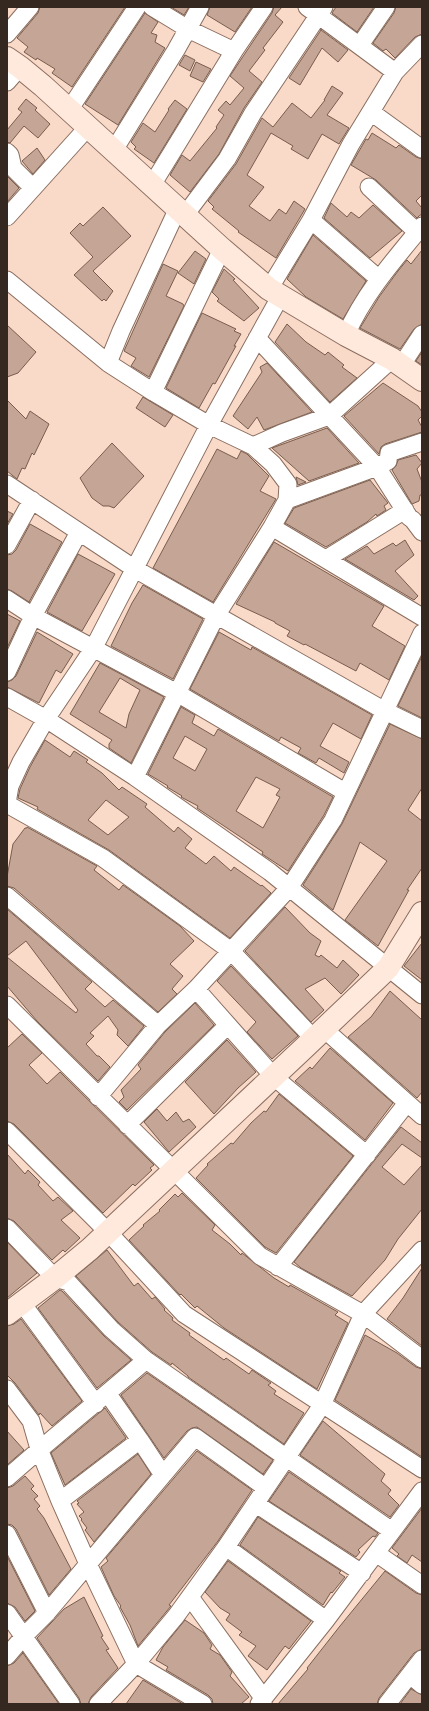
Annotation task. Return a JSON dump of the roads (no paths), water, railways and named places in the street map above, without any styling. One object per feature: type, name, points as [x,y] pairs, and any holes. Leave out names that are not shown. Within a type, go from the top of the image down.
[{"type":"street","points":[[7,34],[30,7]]},
{"type":"street","points":[[69,110],[137,7]]},
{"type":"street","points":[[152,7],[188,28],[234,51]]},
{"type":"street","points":[[114,150],[176,50],[200,7]]},
{"type":"street","points":[[152,184],[234,51],[264,7]]},
{"type":"street","points":[[360,45],[386,7]]},
{"type":"street","points":[[108,363],[121,331],[182,211],[227,159],[253,113],[317,10],[395,72]]},
{"type":"street","points":[[422,44],[395,72],[351,144],[274,293],[257,338],[209,425],[93,649],[46,719],[21,762],[11,771],[7,804],[103,858],[231,951],[319,1034],[422,1116]]},
{"type":"street","points":[[11,69],[69,110],[182,211],[222,249],[274,293],[346,336],[396,362],[422,380]]},
{"type":"street","points":[[371,112],[422,149]]},
{"type":"street","points":[[7,216],[88,127]]},
{"type":"street","points":[[7,152],[10,154],[13,168],[33,188]]},
{"type":"street","points":[[346,336],[352,321],[379,279],[419,229],[368,187]]},
{"type":"street","points":[[311,220],[379,279]]},
{"type":"street","points":[[153,392],[222,249]]},
{"type":"street","points":[[7,280],[108,363],[209,425],[253,446],[273,464],[288,484],[287,500],[272,527],[216,616],[135,777]]},
{"type":"street","points":[[253,446],[282,433],[329,416],[396,362],[422,334]]},
{"type":"street","points":[[257,338],[377,467],[416,519],[326,559]]},
{"type":"street","points":[[287,500],[377,467],[388,461],[389,453],[422,442]]},
{"type":"street","points":[[7,484],[135,569],[216,616],[422,729]]},
{"type":"street","points":[[7,545],[32,500]]},
{"type":"street","points":[[272,527],[422,617]]},
{"type":"street","points":[[7,672],[33,616],[79,532]]},
{"type":"street","points":[[7,599],[33,616],[93,649],[177,692],[345,792]]},
{"type":"street","points":[[98,1097],[158,1025],[196,989],[289,888],[333,820],[422,633]]},
{"type":"street","points":[[7,697],[46,719],[135,777],[270,872],[422,996]]},
{"type":"street","points":[[7,896],[158,1025]]},
{"type":"street","points":[[163,1475],[140,1440],[14,1309],[55,1278],[108,1232],[388,968],[422,913]]},
{"type":"street","points":[[196,989],[274,1076],[367,1155]]},
{"type":"street","points":[[8,1008],[260,1256],[363,1314],[422,1359]]},
{"type":"street","points":[[127,1125],[228,1025]]},
{"type":"street","points":[[278,1267],[407,1103]]},
{"type":"street","points":[[7,1131],[108,1232],[184,1314],[422,1469]]},
{"type":"street","points":[[7,1228],[55,1278],[68,1282],[111,1329],[146,1360],[392,1531]]},
{"type":"street","points":[[99,1704],[136,1664],[190,1597],[226,1547],[322,1405],[363,1314],[422,1250]]},
{"type":"street","points":[[7,1478],[39,1449],[102,1399],[146,1360]]},
{"type":"street","points":[[7,1389],[31,1421],[39,1449],[60,1501],[88,1564],[136,1664],[203,1704]]},
{"type":"street","points":[[7,1656],[47,1612],[195,1437],[266,1488]]},
{"type":"street","points":[[60,1501],[140,1440]]},
{"type":"street","points":[[190,1597],[262,1701],[362,1573],[422,1491]]},
{"type":"street","points":[[256,1504],[362,1573]]},
{"type":"street","points":[[7,1534],[47,1612]]},
{"type":"street","points":[[226,1547],[326,1620]]},
{"type":"street","points":[[376,1553],[422,1585]]},
{"type":"street","points":[[7,1613],[71,1704]]},
{"type":"street","points":[[386,1704],[416,1680],[422,1659]]}]
